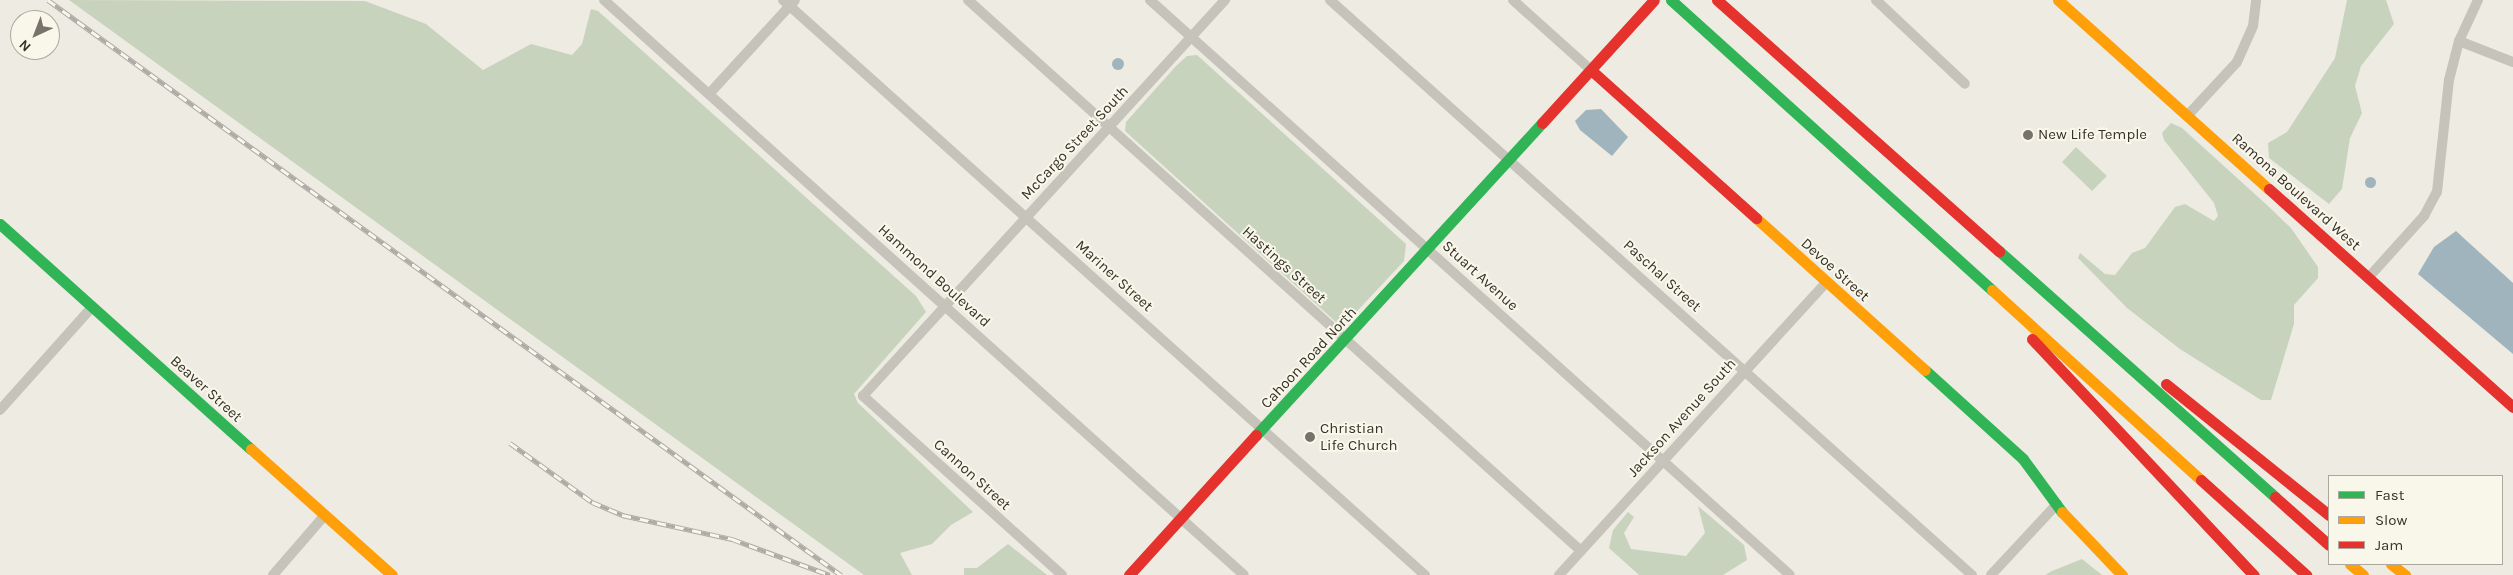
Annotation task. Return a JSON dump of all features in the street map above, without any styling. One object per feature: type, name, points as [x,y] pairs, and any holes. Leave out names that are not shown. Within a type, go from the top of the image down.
[{"type":"main road","points":[[1591,70],[1654,0]]},
{"type":"main road","points":[[1671,0],[2007,307],[2306,575]]},
{"type":"main road","points":[[1717,0],[2328,544]]},
{"type":"main road","name":"Ramona Boulevard West","points":[[2058,0],[2513,408]]},
{"type":"main road","name":"Cahoon Road North","points":[[1129,575],[1591,70]]},
{"type":"main road","name":"Devoe Street","points":[[1591,70],[2022,459],[2089,544],[2122,575]]},
{"type":"main road","name":"Beaver Street","points":[[0,224],[392,575]]},
{"type":"main road","points":[[2043,289],[2328,514]]},
{"type":"main road","points":[[2007,307],[2046,358],[2254,575]]},
{"type":"main road","points":[[2351,565],[2363,575]]},
{"type":"main road","points":[[2392,565],[2406,575]]},
{"type":"street","name":"Hammond Boulevard","points":[[604,0],[1244,575]]},
{"type":"street","name":"Hastings Street","points":[[968,0],[1581,551]]},
{"type":"street","name":"Stuart Avenue","points":[[1150,0],[1790,575]]},
{"type":"street","name":"McCargo Street South","points":[[863,396],[1225,0]]},
{"type":"street","name":"Paschal Street","points":[[1330,0],[1509,158],[1972,575]]},
{"type":"street","name":"Devoe Street","points":[[1513,0],[1591,70]]},
{"type":"street","points":[[1876,0],[1964,84]]},
{"type":"street","points":[[2188,115],[2237,62],[2253,26],[2256,0]]},
{"type":"street","points":[[2368,278],[2424,216],[2438,192],[2445,100],[2459,41],[2478,0]]},
{"type":"street","points":[[709,94],[789,2]]},
{"type":"street","name":"Mariner Street","points":[[789,2],[1425,575]]},
{"type":"street","points":[[2459,41],[2513,62]]},
{"type":"street","name":"Jackson Avenue South","points":[[1559,575],[1827,282]]},
{"type":"street","points":[[0,410],[92,307]]},
{"type":"street","name":"Cannon Street","points":[[863,396],[1062,575]]},
{"type":"street","points":[[1992,575],[2057,504]]},
{"type":"street","points":[[272,575],[325,515]]},
{"type":"green space","points":[[69,0],[365,1],[426,24],[483,70],[531,44],[572,55],[582,44],[591,9],[598,11],[916,296],[926,312],[854,394],[858,403],[973,512],[951,525],[932,544],[900,553],[912,575],[864,575]]},
{"type":"green space","points":[[2347,0],[2386,0],[2394,24],[2361,66],[2355,86],[2362,113],[2350,138],[2342,189],[2329,204],[2269,158],[2268,143],[2287,132],[2335,58]]},
{"type":"green space","points":[[1197,55],[1406,244],[1404,261],[1346,323],[1337,323],[1125,131],[1126,122],[1176,66],[1187,56]]},
{"type":"green space","points":[[2171,123],[2182,128],[2291,228],[2318,267],[2318,278],[2294,305],[2294,324],[2271,400],[2261,400],[2180,349],[2127,308],[2078,258],[2080,253],[2105,274],[2115,275],[2132,253],[2145,248],[2175,207],[2185,204],[2214,221],[2218,216],[2214,203],[2164,140],[2162,133]]},
{"type":"green space","points":[[2076,147],[2107,176],[2092,191],[2062,162]]},
{"type":"green space","points":[[1698,506],[1744,545],[1747,560],[1723,575],[1639,575],[1609,548],[1613,530],[1628,512],[1634,517],[1624,533],[1631,549],[1686,556],[1705,533]]},
{"type":"green space","points":[[1008,544],[1047,575],[964,575],[964,568],[977,568]]},
{"type":"green space","points":[[2082,559],[2102,575],[2045,575],[2052,571]]},
{"type":"water","points":[[1116,58],[1120,58],[1124,64],[1120,70],[1116,70],[1112,66],[1112,62]]},
{"type":"water","points":[[1601,109],[1628,137],[1612,156],[1580,130],[1575,121],[1586,110]]},
{"type":"water","points":[[2368,177],[2372,177],[2375,182],[2374,186],[2368,187],[2365,184],[2365,180]]},
{"type":"water","points":[[2456,231],[2513,283],[2513,354],[2418,274],[2434,247]]},
{"type":"railway","points":[[48,0],[841,575]]},
{"type":"railway","points":[[510,443],[592,502],[622,515],[732,539],[830,575]]},
{"type":"traffic: fast","points":[[1671,0],[1992,290]]},
{"type":"traffic: fast","points":[[1256,435],[1542,123]]},
{"type":"traffic: fast","points":[[0,224],[251,449]]},
{"type":"traffic: fast","points":[[1999,251],[2275,497]]},
{"type":"traffic: fast","points":[[1925,370],[2023,459],[2062,512]]},
{"type":"traffic: slow","points":[[2058,0],[2269,189]]},
{"type":"traffic: slow","points":[[1756,218],[1925,370]]},
{"type":"traffic: slow","points":[[1992,290],[2201,480]]},
{"type":"traffic: slow","points":[[251,449],[392,575]]},
{"type":"traffic: slow","points":[[2062,512],[2122,575]]},
{"type":"traffic: slow","points":[[2351,565],[2363,575]]},
{"type":"traffic: slow","points":[[2392,565],[2405,575]]},
{"type":"traffic: jam","points":[[1542,123],[1654,0]]},
{"type":"traffic: jam","points":[[1717,0],[1999,251]]},
{"type":"traffic: jam","points":[[1591,70],[1756,218]]},
{"type":"traffic: jam","points":[[2269,189],[2513,407]]},
{"type":"traffic: jam","points":[[2032,339],[2254,575]]},
{"type":"traffic: jam","points":[[2166,384],[2328,514]]},
{"type":"traffic: jam","points":[[1129,575],[1256,435]]},
{"type":"traffic: jam","points":[[2201,480],[2306,575]]},
{"type":"traffic: jam","points":[[2275,497],[2328,544]]},
{"type":"place","name":"New Life Temple","points":[[2028,135]]},
{"type":"place","name":"Christian Life Church","points":[[1310,437]]}]
